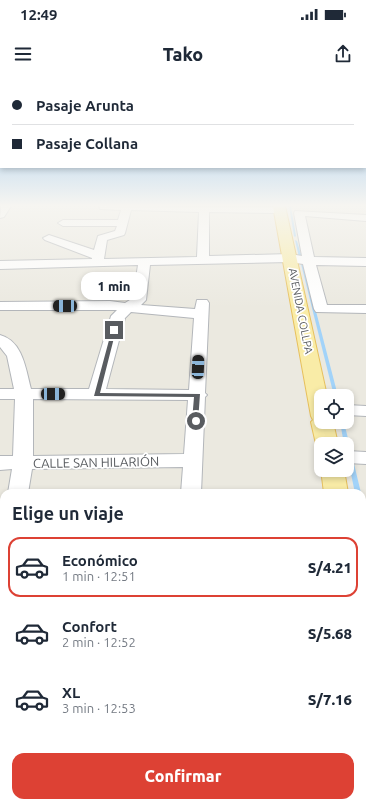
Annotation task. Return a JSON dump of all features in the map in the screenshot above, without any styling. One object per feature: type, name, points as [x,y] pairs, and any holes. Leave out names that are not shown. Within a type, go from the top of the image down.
[{"type":"main road","name":"AVENIDA COLLPA","points":[[286,240],[316,389]]},
{"type":"main road","points":[[333,477],[335,489]]},
{"type":"street","points":[[53,240],[97,259]]},
{"type":"street","points":[[97,259],[102,240]]},
{"type":"street","points":[[203,240],[203,259]]},
{"type":"street","points":[[304,240],[321,309],[366,309]]},
{"type":"street","points":[[0,265],[97,259],[145,261],[290,258],[309,261],[366,262]]},
{"type":"street","points":[[96,394],[123,312],[139,300],[145,261]]},
{"type":"street","points":[[0,306],[110,305],[123,312],[201,308],[198,395],[191,489]]},
{"type":"street","points":[[0,340],[15,356],[24,394],[23,463],[19,489]]},
{"type":"street","points":[[0,394],[198,395]]},
{"type":"street","points":[[354,410],[366,411]]},
{"type":"street","points":[[354,457],[366,458]]},
{"type":"street","name":"CALLE SAN HILARIÓN","points":[[0,463],[193,460]]},
{"type":"waterway","points":[[296,241],[301,257]]},
{"type":"waterway","points":[[302,265],[334,389]]},
{"type":"waterway","points":[[344,429],[357,489]]},
{"type":"route","points":[[114,330],[96,394],[198,395],[196,421]]}]
